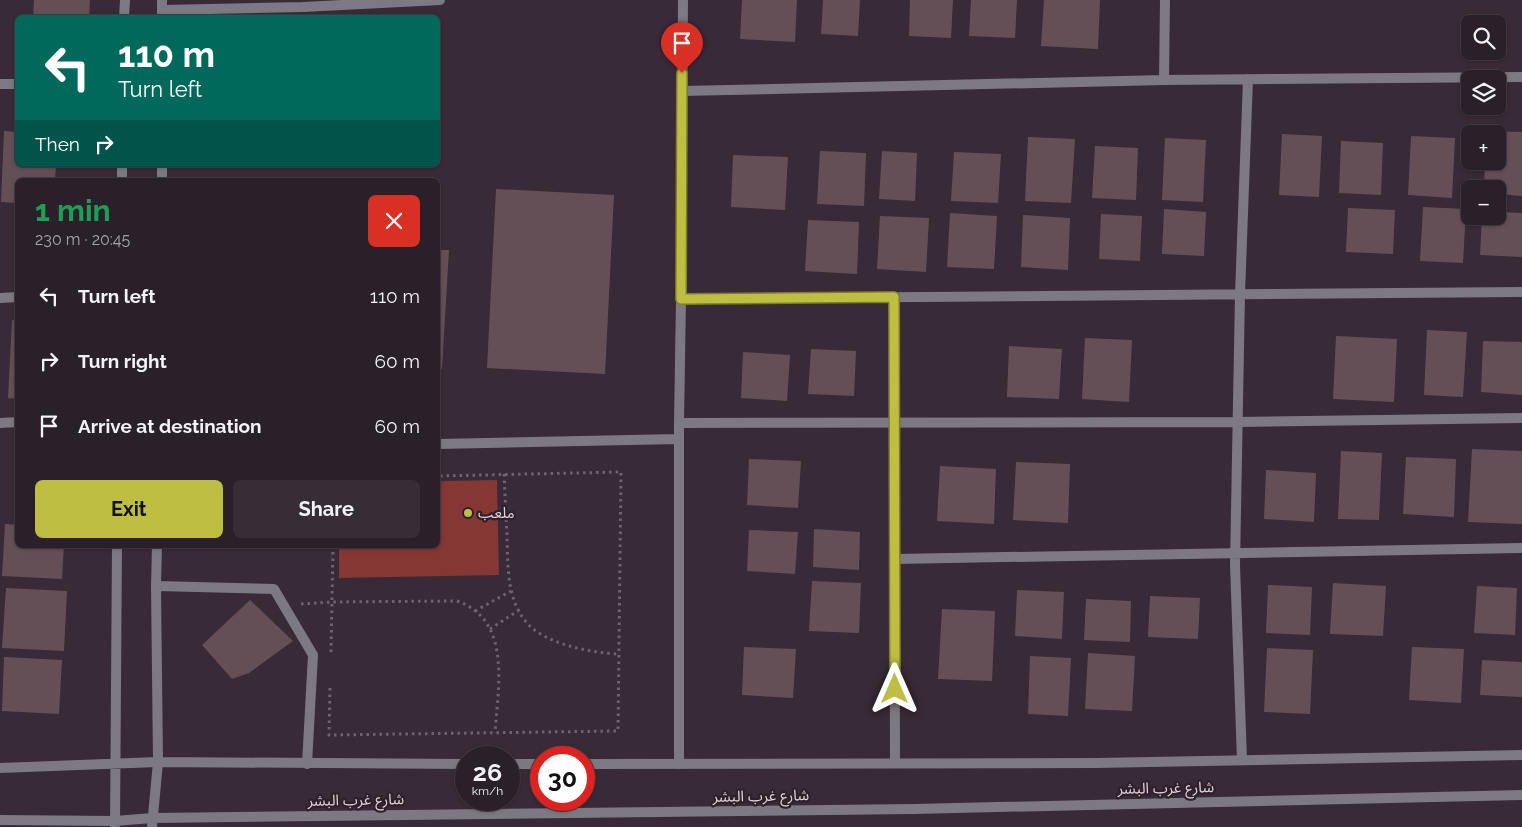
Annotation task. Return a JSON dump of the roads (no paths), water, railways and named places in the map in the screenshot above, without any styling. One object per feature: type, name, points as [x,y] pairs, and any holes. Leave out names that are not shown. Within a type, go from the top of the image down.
[{"type":"street","points":[[124,15],[125,0]]},
{"type":"street","points":[[162,9],[440,0]]},
{"type":"street","points":[[679,764],[678,424],[681,299],[683,0]]},
{"type":"street","points":[[1164,0],[1164,80]]},
{"type":"street","points":[[682,91],[1164,80],[1522,77]]},
{"type":"street","points":[[1242,760],[1236,554],[1237,422],[1248,79]]},
{"type":"street","points":[[0,84],[15,84]]},
{"type":"street","points":[[681,299],[1522,292]]},
{"type":"street","points":[[0,298],[15,297]]},
{"type":"street","points":[[894,297],[895,763]]},
{"type":"street","points":[[678,424],[1237,422],[1522,418]]},
{"type":"street","points":[[0,423],[15,422]]},
{"type":"street","points":[[440,444],[678,439]]},
{"type":"street","points":[[115,824],[118,548]]},
{"type":"street","points":[[152,822],[158,762],[157,548]]},
{"type":"street","points":[[896,559],[1522,548]]},
{"type":"street","points":[[156,586],[274,589],[313,655],[307,764]]},
{"type":"street","points":[[595,764],[1096,762],[1522,755]]},
{"type":"street","points":[[0,768],[158,762],[455,764]]},
{"type":"street","name":"شارع غرب البشر","points":[[0,820],[115,824],[1522,795]]},
{"type":"place","name":"ملعب","points":[[468,513]]}]
